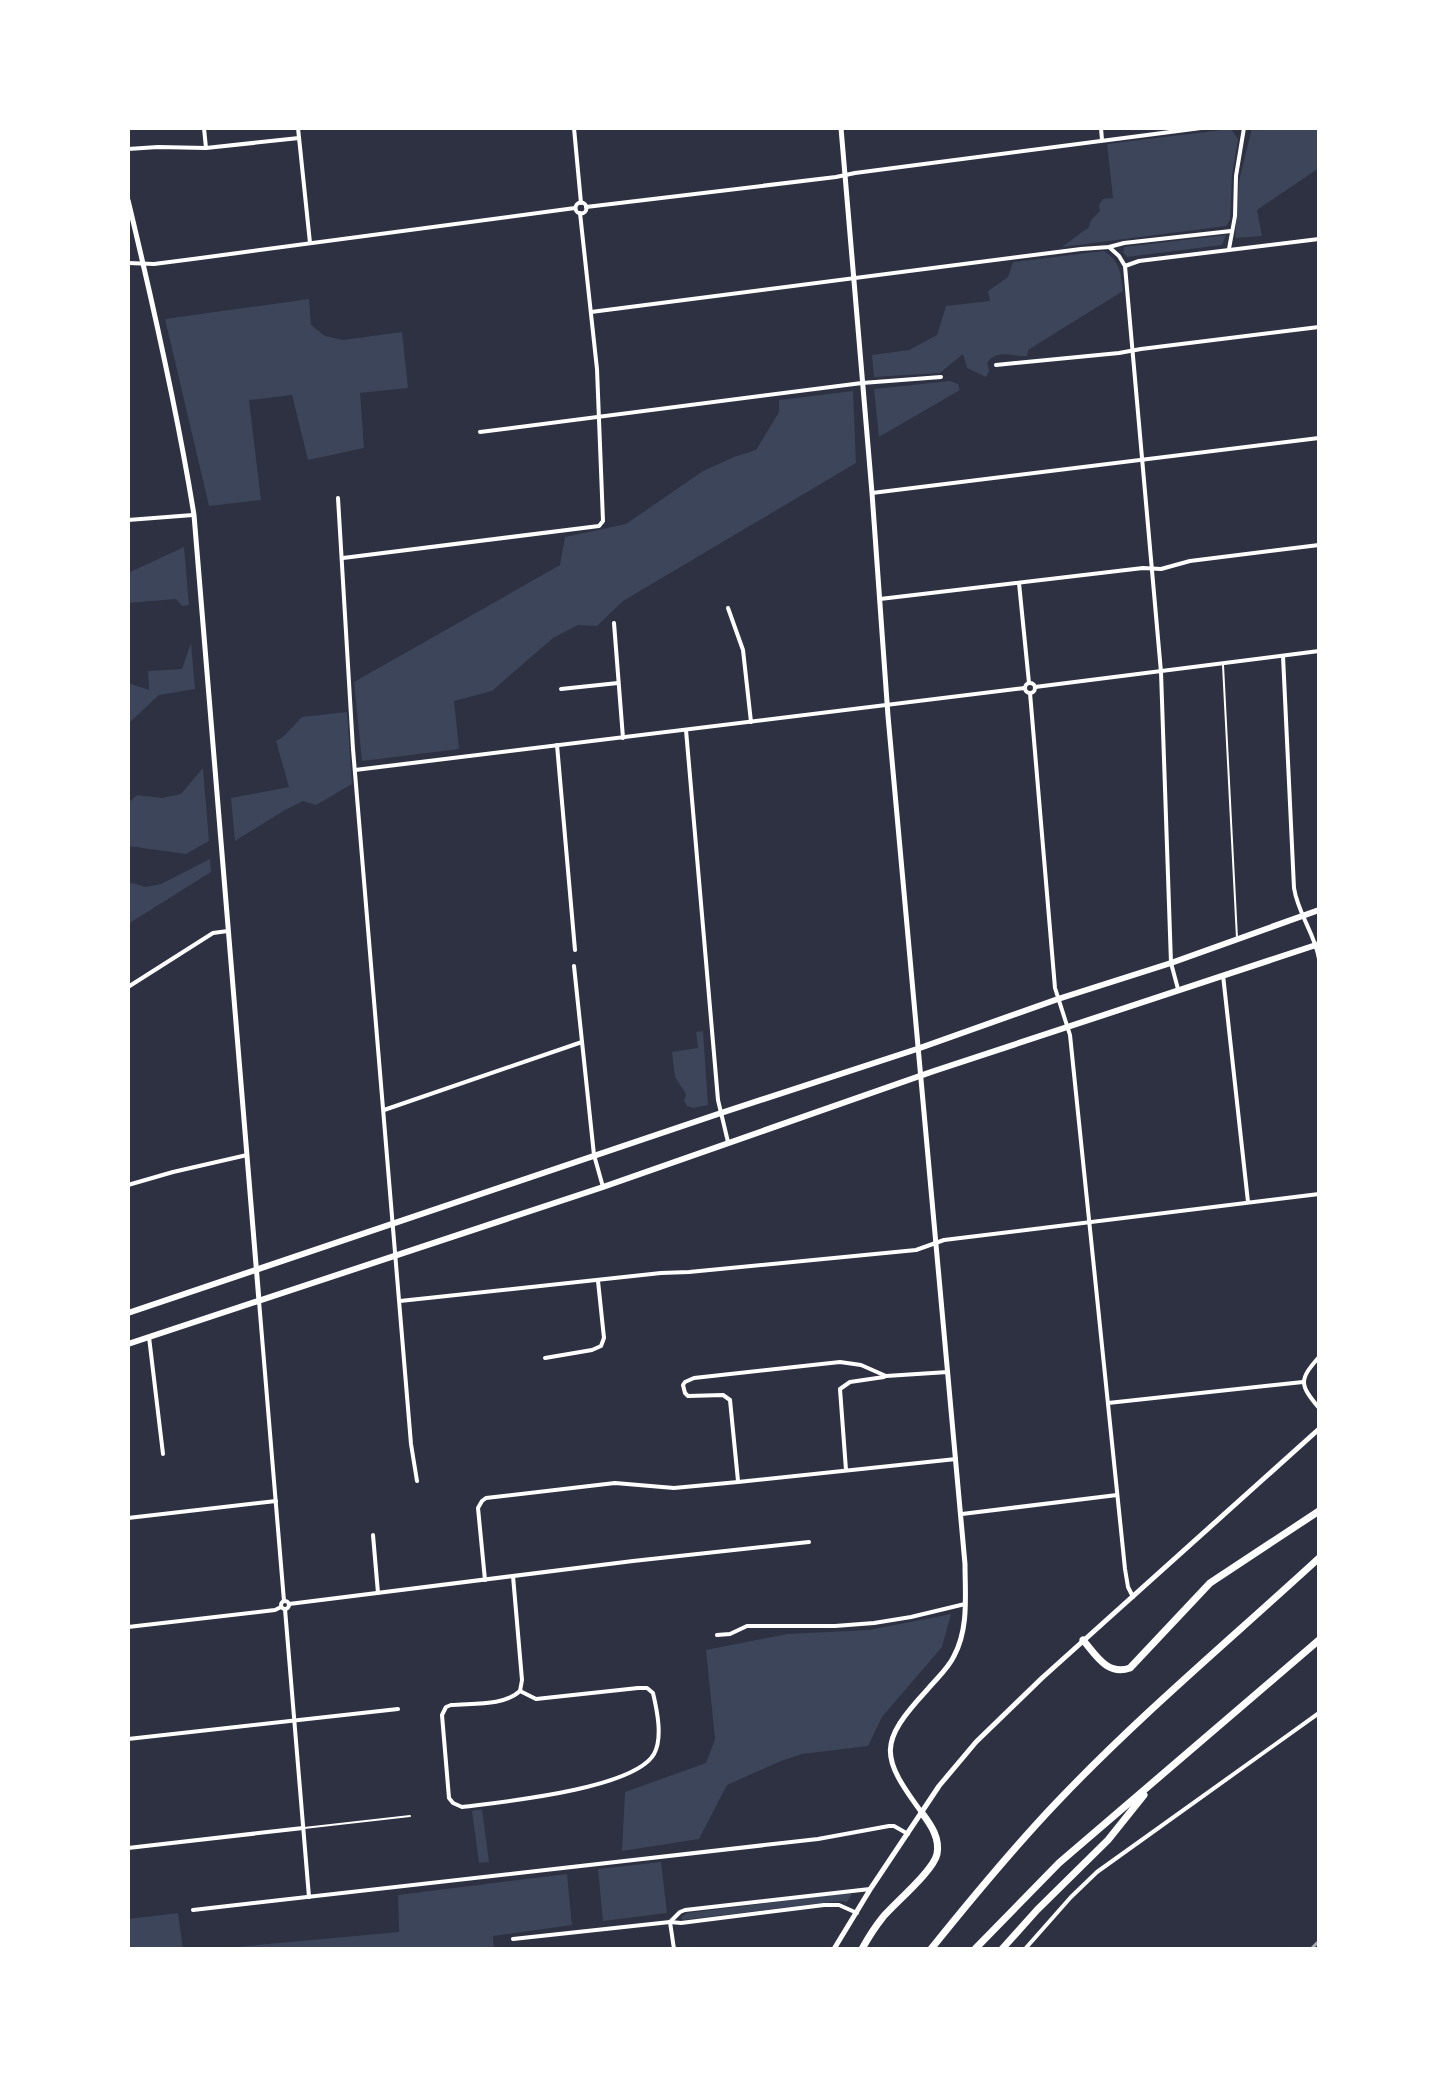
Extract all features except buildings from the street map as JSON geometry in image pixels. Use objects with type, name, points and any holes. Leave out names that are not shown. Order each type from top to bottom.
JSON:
[{"type":"highway","points":[[1083,1640],[1108,1668],[1119,1671],[1130,1668],[1210,1583],[1319,1511]]},
{"type":"highway","points":[[931,1949],[1059,1800],[1319,1558]]},
{"type":"highway","points":[[975,1949],[1059,1863],[1319,1640]]},
{"type":"highway","points":[[1002,1949],[1108,1840],[1155,1782]]},
{"type":"highway","points":[[862,1949],[884,1916],[935,1860],[936,1838],[922,1813]]},
{"type":"main road","points":[[128,1313],[917,1049],[1319,910]]},
{"type":"main road","points":[[128,1344],[603,1187],[920,1076],[1317,944]]},
{"type":"street","points":[[204,128],[206,148]]},
{"type":"street","points":[[298,128],[310,243]]},
{"type":"street","points":[[574,128],[581,203],[586,207],[1201,128]]},
{"type":"street","points":[[841,128],[917,1049],[962,1514],[964,1628],[953,1659],[905,1714],[892,1738],[893,1769],[922,1813]]},
{"type":"street","points":[[1101,128],[1102,140]]},
{"type":"street","points":[[1229,249],[1244,128]]},
{"type":"street","points":[[128,149],[206,148],[299,138]]},
{"type":"street","points":[[128,200],[156,316],[194,515],[255,1270],[288,1608],[128,1627]]},
{"type":"street","points":[[128,263],[154,264],[193,259],[575,208],[581,203]]},
{"type":"street","points":[[580,213],[586,207]]},
{"type":"street","points":[[342,558],[599,526],[603,521],[600,416],[591,312],[580,213],[575,208]]},
{"type":"street","points":[[591,312],[1231,231]]},
{"type":"street","points":[[1125,266],[1139,261],[1319,239]]},
{"type":"street","points":[[1109,247],[1125,266],[1161,672],[1171,963],[1178,989]]},
{"type":"street","points":[[996,365],[1119,353],[1319,327]]},
{"type":"street","points":[[480,432],[862,383],[941,377]]},
{"type":"street","points":[[872,493],[1319,438]]},
{"type":"street","points":[[338,498],[355,770],[411,1444],[417,1481]]},
{"type":"street","points":[[128,520],[194,515]]},
{"type":"street","points":[[880,599],[1161,569],[1190,561],[1319,545]]},
{"type":"street","points":[[355,770],[1025,688],[1029,683],[1019,583]]},
{"type":"street","points":[[728,608],[743,650],[751,722]]},
{"type":"street","points":[[614,623],[623,738]]},
{"type":"street","points":[[1029,683],[1035,687],[1319,651]]},
{"type":"street","points":[[1283,656],[1294,888],[1302,915],[1317,944],[1319,959]]},
{"type":"street","points":[[561,689],[619,683]]},
{"type":"street","points":[[1030,693],[1035,687]]},
{"type":"street","points":[[1025,688],[1030,693],[1054,972],[1058,999],[1068,1026],[1126,1579],[1133,1597]]},
{"type":"street","points":[[686,730],[721,1113],[729,1144]]},
{"type":"street","points":[[557,745],[575,950]]},
{"type":"street","points":[[128,987],[213,933],[228,931]]},
{"type":"street","points":[[574,966],[594,1155],[603,1187]]},
{"type":"street","points":[[1223,975],[1248,1202]]},
{"type":"street","points":[[384,1110],[582,1042]]},
{"type":"street","points":[[128,1185],[247,1155]]},
{"type":"street","points":[[400,1301],[916,1250],[944,1240],[1319,1194]]},
{"type":"street","points":[[545,1358],[601,1346],[604,1338],[598,1281]]},
{"type":"street","points":[[149,1337],[163,1454]]},
{"type":"street","points":[[1319,1357],[1305,1374],[1303,1382],[1306,1393],[1319,1408]]},
{"type":"street","points":[[738,1482],[731,1403],[723,1395],[688,1396],[683,1385],[685,1382],[694,1378],[840,1362],[861,1365],[886,1376]]},
{"type":"street","points":[[846,1470],[840,1389],[850,1382],[886,1376],[948,1372]]},
{"type":"street","points":[[1108,1403],[1303,1382]]},
{"type":"street","points":[[834,1949],[947,1776],[976,1742],[1083,1640],[1319,1429]]},
{"type":"street","points":[[485,1580],[478,1508],[482,1501],[490,1497],[615,1483],[674,1488],[956,1459]]},
{"type":"street","points":[[962,1514],[1117,1495]]},
{"type":"street","points":[[128,1518],[276,1501]]},
{"type":"street","points":[[373,1535],[378,1593]]},
{"type":"street","points":[[286,1603],[809,1542]]},
{"type":"street","points":[[513,1576],[522,1680],[520,1691],[510,1699],[451,1705],[443,1711],[448,1794],[453,1803],[462,1807],[555,1793],[625,1774],[646,1763],[656,1750],[658,1735],[651,1690],[638,1688],[536,1699],[520,1691]]},
{"type":"street","points":[[717,1635],[730,1634],[747,1626],[874,1623],[965,1604]]},
{"type":"street","points":[[283,1608],[309,1897]]},
{"type":"street","points":[[128,1739],[398,1709]]},
{"type":"street","points":[[1025,1949],[1097,1872],[1319,1713]]},
{"type":"street","points":[[193,1910],[804,1840],[889,1826],[908,1834]]},
{"type":"street","points":[[128,1848],[303,1828]]},
{"type":"street","points":[[670,1922],[685,1910],[871,1888]]},
{"type":"street","points":[[513,1939],[833,1905],[845,1906],[857,1913]]},
{"type":"street","points":[[670,1922],[674,1949]]},
{"type":"lane","points":[[1223,664],[1237,939]]},
{"type":"lane","points":[[303,1828],[410,1816]]},
{"type":"shaded area","points":[[1252,128],[1319,128],[1319,168],[1257,210],[1262,236],[1235,238],[1239,181]]},
{"type":"shaded area","points":[[1231,129],[1238,139],[1232,175],[1230,220],[1226,226],[1062,247],[1089,227],[1100,211],[1099,205],[1103,199],[1113,198],[1107,144]]},
{"type":"shaded area","points":[[1226,235],[1222,245],[1127,257],[1123,252],[1124,247]]},
{"type":"shaded area","points":[[1104,251],[1117,264],[1123,291],[1028,350],[1027,356],[1005,354],[991,358],[987,363],[989,371],[986,377],[967,368],[963,354],[940,373],[874,377],[872,355],[909,350],[937,335],[946,306],[990,301],[988,291],[1008,277],[1013,262]]},
{"type":"shaded area","points":[[309,299],[311,325],[325,336],[343,340],[402,332],[408,388],[360,393],[364,448],[308,460],[292,395],[249,400],[261,500],[209,506],[165,319]]},
{"type":"shaded area","points":[[950,381],[958,384],[960,390],[879,437],[874,389]]},
{"type":"shaded area","points":[[853,391],[856,463],[623,601],[597,626],[578,625],[553,638],[492,691],[454,701],[459,749],[362,761],[354,682],[560,565],[565,537],[626,524],[703,471],[756,450],[779,412],[779,400]]},
{"type":"shaded area","points":[[184,547],[189,605],[182,606],[176,599],[128,603],[128,573]]},
{"type":"shaded area","points":[[191,643],[195,689],[159,695],[128,724],[128,683],[149,690],[148,671],[182,669]]},
{"type":"shaded area","points":[[347,712],[352,784],[316,805],[303,801],[235,841],[231,798],[289,787],[276,741],[302,717]]},
{"type":"shaded area","points":[[203,768],[209,841],[186,854],[128,846],[128,803],[137,795],[162,798],[181,794]]},
{"type":"shaded area","points":[[210,859],[211,872],[128,924],[128,882],[146,887],[161,884]]},
{"type":"shaded area","points":[[703,1031],[708,1105],[693,1108],[684,1101],[686,1094],[675,1077],[672,1052],[698,1048],[696,1032]]},
{"type":"shaded area","points":[[951,1614],[942,1647],[882,1717],[868,1746],[802,1754],[781,1761],[727,1785],[699,1839],[622,1851],[625,1792],[706,1763],[715,1739],[706,1650],[787,1634],[869,1630]]},
{"type":"shaded area","points":[[482,1809],[489,1862],[479,1863],[472,1811]]},
{"type":"shaded area","points":[[661,1862],[667,1913],[603,1921],[598,1869]]},
{"type":"shaded area","points":[[567,1874],[572,1925],[493,1936],[494,1949],[214,1949],[399,1932],[398,1895]]},
{"type":"shaded area","points":[[852,1894],[847,1902],[683,1920],[681,1917],[687,1913]]},
{"type":"shaded area","points":[[178,1913],[183,1949],[128,1949],[128,1919]]},
{"type":"railway","points":[[1311,1949],[1319,1941]]}]
